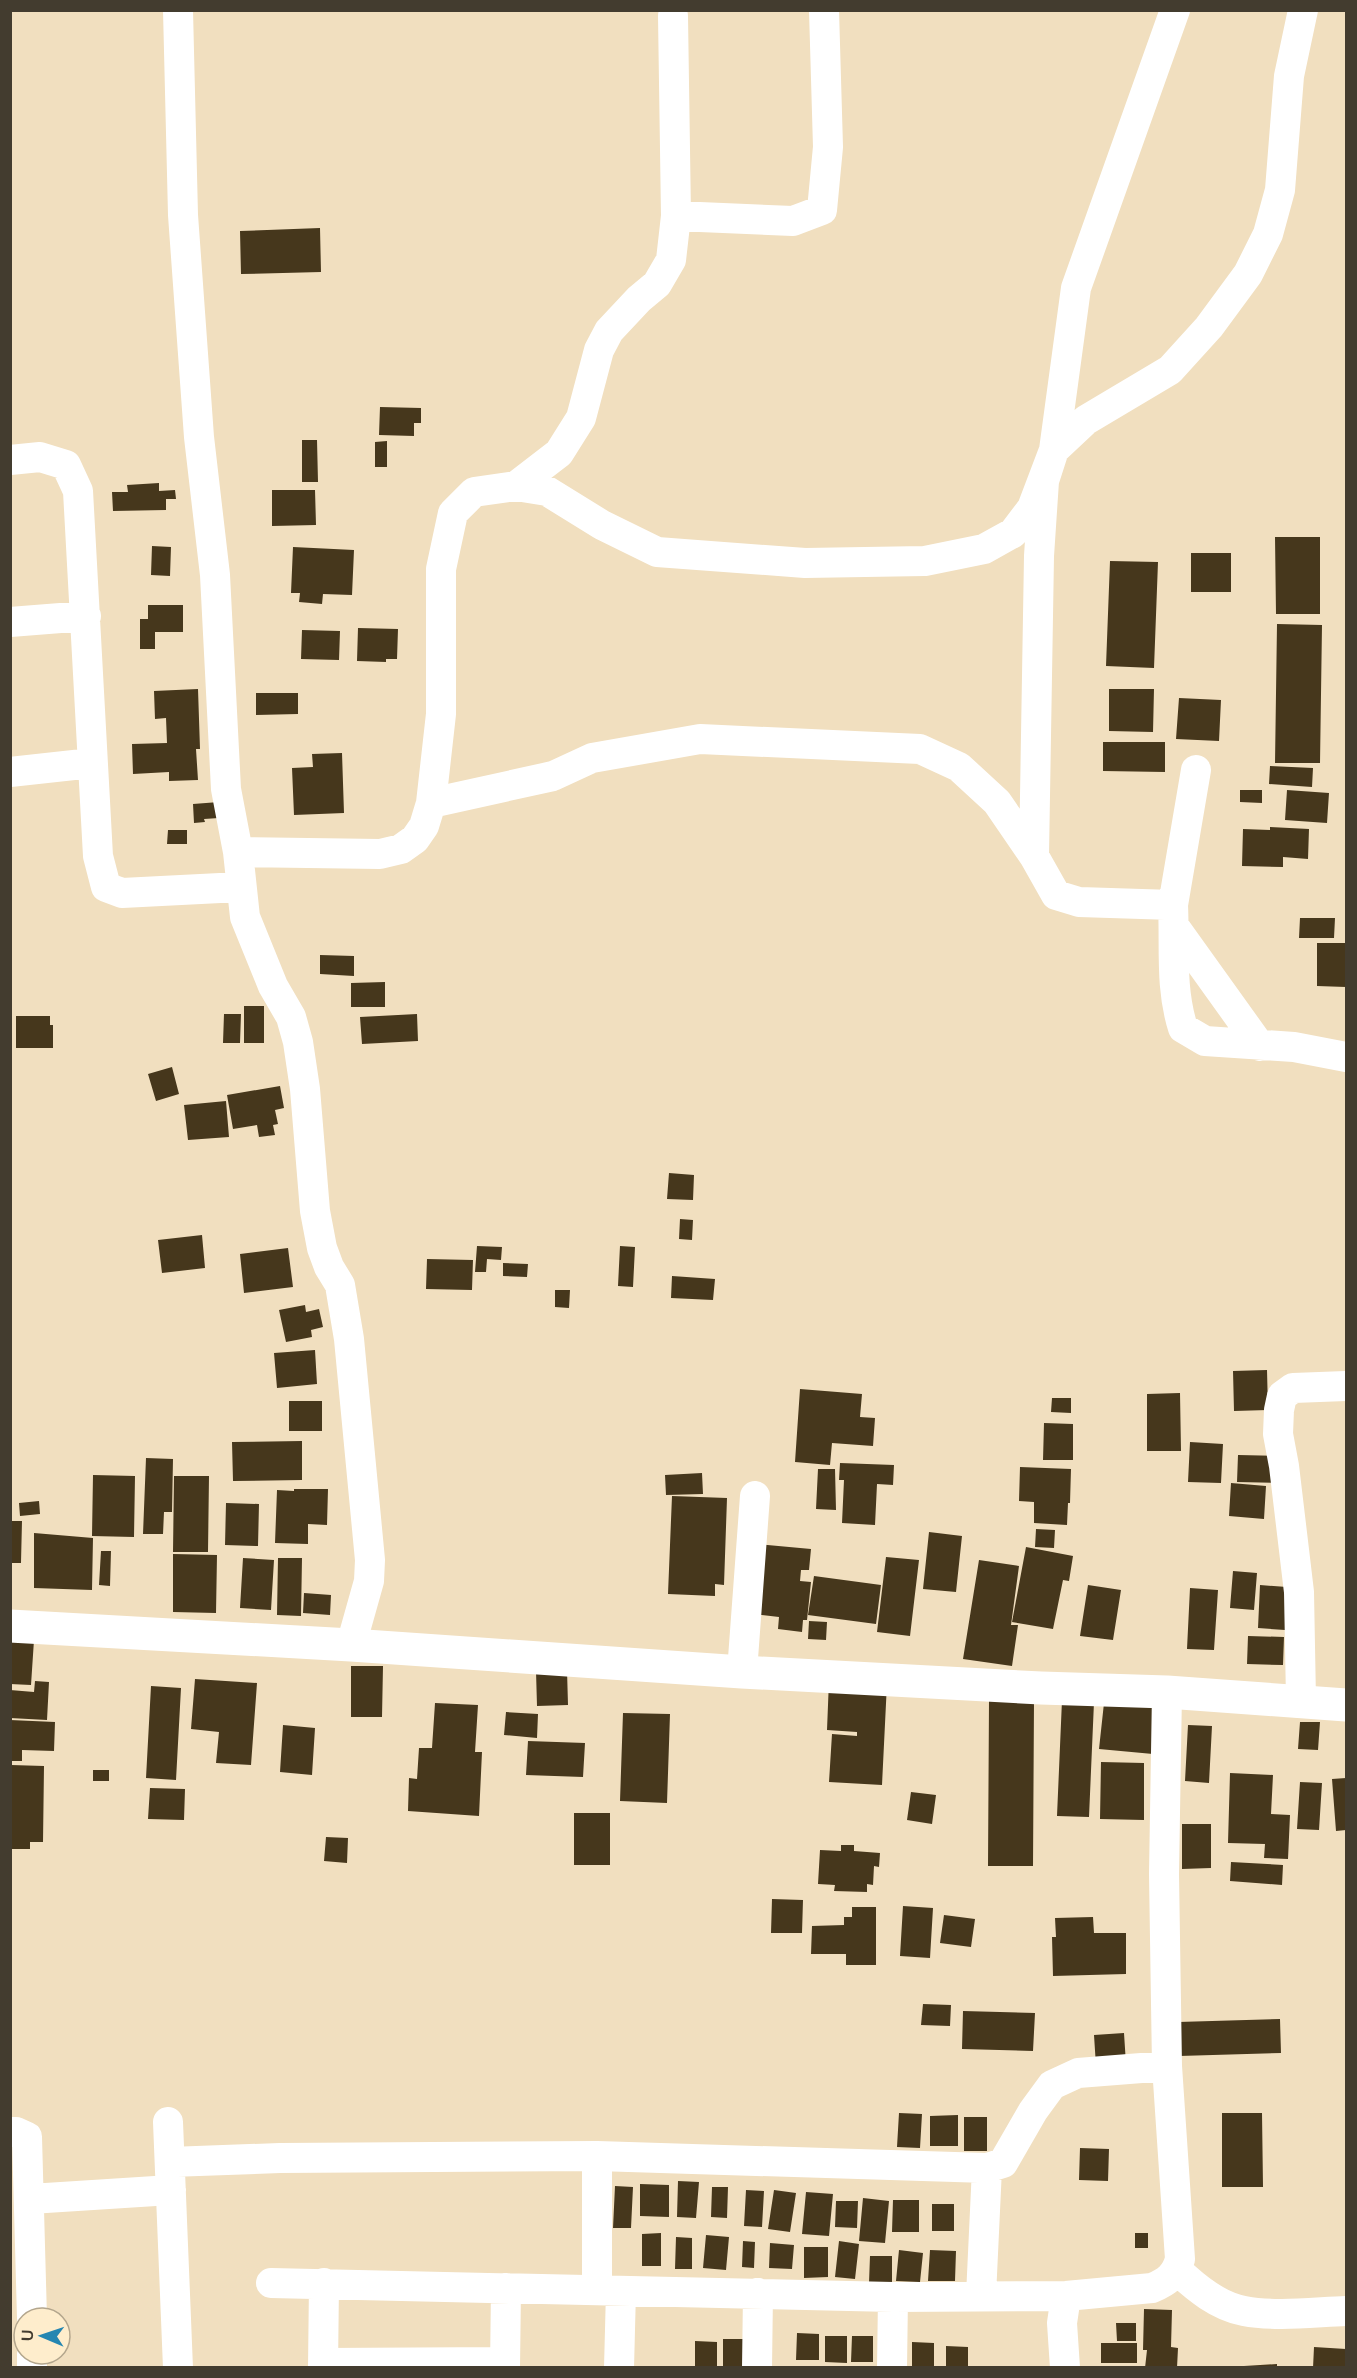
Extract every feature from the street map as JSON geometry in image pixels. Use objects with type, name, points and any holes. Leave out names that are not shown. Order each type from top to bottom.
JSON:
[{"type":"main road","points":[[10,1626],[351,1645],[742,1672],[1041,1688],[1167,1692],[1347,1705]]},
{"type":"street","points":[[178,10],[184,227],[199,437],[214,575],[226,789],[238,852],[240,887],[248,926],[273,986],[291,1017],[298,1042],[305,1089],[315,1211],[322,1248],[340,1285],[349,1339],[370,1560],[366,1597],[351,1645]]},
{"type":"street","points":[[676,216],[793,221],[822,210],[828,147],[824,10]]},
{"type":"street","points":[[1034,856],[1039,556],[1044,481],[1054,450],[1076,288],[1175,10]]},
{"type":"street","points":[[238,852],[380,854],[401,849],[415,840],[424,826],[431,803],[441,714],[441,569],[453,513],[474,492],[516,486],[547,491],[602,525],[657,552],[805,563],[925,561],[984,549],[1012,533],[1032,508],[1054,450],[1086,420],[1170,370],[1209,327],[1248,274],[1268,234],[1280,190],[1289,76],[1303,10]]},
{"type":"street","points":[[516,486],[559,453],[581,418],[599,350],[609,332],[639,299],[657,284],[671,260],[676,216],[673,16]]},
{"type":"street","points":[[10,460],[40,457],[66,465],[78,491],[98,856],[106,887],[122,893],[240,887]]},
{"type":"street","points":[[10,622],[86,616]]},
{"type":"street","points":[[431,803],[553,776],[592,758],[700,739],[920,749],[959,767],[997,802],[1034,856],[1056,895],[1079,902],[1174,915],[1260,1046]]},
{"type":"street","points":[[10,772],[92,763]]},
{"type":"street","points":[[1196,771],[1174,915],[1174,984],[1183,1028],[1205,1041],[1294,1047],[1347,1057]]},
{"type":"street","points":[[1301,1700],[1299,1592],[1278,1434],[1278,1410],[1282,1396],[1293,1389],[1347,1386]]},
{"type":"street","points":[[742,1672],[755,1496]]},
{"type":"street","points":[[271,2283],[893,2297],[1066,2296],[1152,2288],[1165,2283],[1177,2270],[1180,2252],[1167,2066],[1164,1874],[1167,1692]]},
{"type":"street","points":[[30,2199],[280,2158],[597,2156],[987,2168],[1002,2163],[1033,2111],[1052,2085],[1078,2073],[1167,2066]]},
{"type":"street","points":[[168,2122],[178,2367]]},
{"type":"street","points":[[10,2132],[27,2137],[32,2306]]},
{"type":"street","points":[[597,2156],[609,2290],[619,2367]]},
{"type":"street","points":[[981,2296],[987,2168]]},
{"type":"street","points":[[1177,2270],[1208,2296],[1224,2305],[1244,2311],[1347,2312]]},
{"type":"street","points":[[324,2283],[323,2365],[505,2365],[506,2288]]},
{"type":"street","points":[[757,2367],[758,2293]]},
{"type":"street","points":[[1065,2367],[1062,2323],[1066,2296]]},
{"type":"street","points":[[892,2367],[893,2297]]},
{"type":"building","points":[[320,228],[321,272],[241,274],[240,231]]},
{"type":"building","points":[[380,407],[421,408],[421,423],[414,423],[414,436],[379,435]]},
{"type":"building","points":[[302,440],[317,440],[318,482],[302,482]]},
{"type":"building","points":[[387,441],[387,467],[375,467],[375,442]]},
{"type":"building","points":[[159,483],[159,491],[175,490],[176,499],[166,499],[166,510],[113,511],[112,492],[128,492],[127,485]]},
{"type":"building","points":[[272,490],[315,490],[316,525],[272,526]]},
{"type":"building","points":[[1275,537],[1320,537],[1320,614],[1276,614]]},
{"type":"building","points":[[152,546],[171,547],[170,576],[151,575]]},
{"type":"building","points":[[293,547],[354,550],[352,595],[323,594],[322,604],[299,602],[300,593],[291,593]]},
{"type":"building","points":[[1191,553],[1231,553],[1231,592],[1191,592]]},
{"type":"building","points":[[1110,561],[1158,562],[1154,668],[1106,666]]},
{"type":"building","points":[[148,605],[183,605],[183,632],[155,632],[155,649],[140,649],[140,619],[148,619]]},
{"type":"building","points":[[1277,624],[1322,625],[1320,763],[1275,763]]},
{"type":"building","points":[[358,628],[398,629],[397,659],[386,659],[386,662],[357,661]]},
{"type":"building","points":[[302,630],[340,631],[339,660],[301,659]]},
{"type":"building","points":[[198,689],[200,749],[196,749],[198,780],[169,781],[169,772],[133,774],[132,744],[167,743],[166,718],[155,719],[154,691]]},
{"type":"building","points":[[1109,689],[1154,689],[1153,732],[1109,731]]},
{"type":"building","points":[[256,693],[298,693],[298,714],[256,715]]},
{"type":"building","points":[[1179,698],[1221,700],[1219,741],[1176,739]]},
{"type":"building","points":[[1103,742],[1165,742],[1165,772],[1103,771]]},
{"type":"building","points":[[342,753],[344,813],[294,815],[292,768],[313,767],[312,754]]},
{"type":"building","points":[[1270,766],[1313,768],[1312,787],[1269,784]]},
{"type":"building","points":[[1240,790],[1262,790],[1262,803],[1240,802]]},
{"type":"building","points":[[1287,790],[1329,793],[1327,823],[1285,820]]},
{"type":"building","points":[[219,802],[219,818],[204,819],[205,822],[194,823],[193,804]]},
{"type":"building","points":[[1270,827],[1309,829],[1308,859],[1283,857],[1283,867],[1242,866],[1243,829],[1270,830]]},
{"type":"building","points":[[168,830],[187,830],[187,844],[167,844]]},
{"type":"building","points":[[1300,918],[1335,918],[1334,938],[1299,938]]},
{"type":"building","points":[[1317,943],[1346,943],[1346,987],[1317,986]]},
{"type":"building","points":[[320,955],[354,956],[354,976],[320,974]]},
{"type":"building","points":[[385,982],[385,1007],[351,1007],[351,983]]},
{"type":"building","points":[[244,1006],[264,1006],[264,1043],[244,1043]]},
{"type":"building","points":[[224,1014],[241,1014],[240,1043],[223,1043]]},
{"type":"building","points":[[417,1014],[418,1041],[362,1044],[360,1017]]},
{"type":"building","points":[[16,1016],[50,1016],[50,1025],[53,1025],[53,1048],[16,1048]]},
{"type":"building","points":[[172,1067],[179,1094],[156,1101],[148,1074]]},
{"type":"building","points":[[280,1086],[284,1108],[275,1110],[278,1124],[273,1125],[275,1135],[259,1137],[257,1125],[233,1129],[227,1095]]},
{"type":"building","points":[[226,1101],[229,1137],[188,1140],[184,1105]]},
{"type":"building","points":[[669,1173],[694,1175],[693,1200],[667,1199]]},
{"type":"building","points":[[680,1219],[693,1220],[692,1240],[679,1239]]},
{"type":"building","points":[[202,1235],[205,1268],[162,1273],[158,1240]]},
{"type":"building","points":[[477,1246],[502,1247],[501,1260],[487,1259],[486,1272],[475,1272]]},
{"type":"building","points":[[620,1246],[635,1247],[633,1287],[618,1286]]},
{"type":"building","points":[[288,1248],[293,1287],[244,1293],[240,1254]]},
{"type":"building","points":[[427,1259],[473,1260],[472,1290],[426,1289]]},
{"type":"building","points":[[503,1263],[528,1264],[527,1277],[503,1276]]},
{"type":"building","points":[[672,1276],[715,1279],[713,1300],[671,1298]]},
{"type":"building","points":[[555,1290],[570,1290],[569,1308],[555,1307]]},
{"type":"building","points":[[305,1305],[306,1312],[319,1309],[323,1327],[311,1330],[312,1337],[286,1342],[279,1310]]},
{"type":"building","points":[[315,1350],[317,1384],[277,1388],[274,1353]]},
{"type":"building","points":[[1267,1370],[1268,1410],[1234,1411],[1233,1371]]},
{"type":"building","points":[[800,1389],[862,1394],[860,1417],[875,1418],[873,1446],[832,1443],[830,1465],[795,1462]]},
{"type":"building","points":[[1180,1393],[1181,1451],[1147,1451],[1147,1394]]},
{"type":"building","points":[[1052,1398],[1071,1398],[1071,1413],[1051,1412]]},
{"type":"building","points":[[289,1401],[322,1401],[322,1431],[289,1431]]},
{"type":"building","points":[[1044,1423],[1073,1424],[1073,1460],[1043,1460]]},
{"type":"building","points":[[302,1441],[302,1480],[233,1481],[232,1442]]},
{"type":"building","points":[[1190,1442],[1223,1444],[1221,1483],[1188,1482]]},
{"type":"building","points":[[1238,1455],[1282,1456],[1281,1483],[1237,1482]]},
{"type":"building","points":[[146,1458],[173,1459],[172,1512],[164,1512],[163,1534],[143,1534]]},
{"type":"building","points":[[840,1463],[894,1465],[893,1485],[877,1484],[875,1525],[842,1523],[844,1480],[839,1480]]},
{"type":"building","points":[[1020,1467],[1071,1469],[1067,1525],[1034,1523],[1034,1502],[1019,1501]]},
{"type":"building","points":[[818,1469],[835,1469],[836,1510],[816,1509]]},
{"type":"building","points":[[702,1473],[703,1494],[666,1495],[665,1475]]},
{"type":"building","points":[[93,1475],[135,1476],[134,1537],[92,1536]]},
{"type":"building","points":[[174,1476],[209,1476],[208,1552],[173,1552]]},
{"type":"building","points":[[1231,1483],[1266,1486],[1264,1519],[1229,1516]]},
{"type":"building","points":[[294,1489],[328,1489],[327,1525],[308,1524],[308,1544],[275,1543],[277,1490],[294,1491]]},
{"type":"building","points":[[672,1496],[727,1498],[724,1585],[715,1584],[715,1596],[668,1594]]},
{"type":"building","points":[[39,1501],[40,1514],[20,1516],[19,1503]]},
{"type":"building","points":[[226,1503],[259,1504],[258,1546],[225,1545]]},
{"type":"building","points":[[10,1521],[22,1521],[21,1563],[10,1563]]},
{"type":"building","points":[[1036,1529],[1055,1530],[1054,1548],[1035,1547]]},
{"type":"building","points":[[929,1532],[962,1536],[956,1592],[923,1589]]},
{"type":"building","points":[[34,1533],[93,1538],[92,1590],[34,1588]]},
{"type":"building","points":[[758,1544],[811,1549],[809,1570],[801,1570],[800,1581],[811,1582],[807,1620],[803,1620],[802,1632],[778,1629],[779,1617],[752,1614]]},
{"type":"building","points":[[1026,1547],[1073,1556],[1069,1581],[1063,1580],[1053,1629],[1012,1622]]},
{"type":"building","points":[[101,1551],[111,1551],[110,1586],[99,1585]]},
{"type":"building","points":[[173,1554],[217,1555],[216,1613],[173,1612]]},
{"type":"building","points":[[886,1557],[919,1560],[910,1636],[877,1632]]},
{"type":"building","points":[[243,1558],[274,1560],[271,1610],[240,1608]]},
{"type":"building","points":[[278,1558],[302,1558],[301,1616],[277,1615]]},
{"type":"building","points":[[979,1560],[1019,1566],[1011,1625],[1018,1625],[1012,1666],[963,1659]]},
{"type":"building","points":[[1233,1571],[1257,1573],[1254,1610],[1230,1608]]},
{"type":"building","points":[[814,1576],[881,1585],[876,1624],[808,1615]]},
{"type":"building","points":[[1088,1585],[1121,1590],[1113,1640],[1080,1636]]},
{"type":"building","points":[[1260,1585],[1287,1587],[1285,1630],[1258,1628]]},
{"type":"building","points":[[1190,1588],[1218,1590],[1214,1650],[1187,1649]]},
{"type":"building","points":[[304,1593],[331,1595],[330,1615],[303,1613]]},
{"type":"building","points":[[809,1621],[827,1622],[826,1640],[808,1639]]},
{"type":"building","points":[[1248,1636],[1284,1637],[1283,1665],[1247,1664]]},
{"type":"building","points":[[10,1639],[34,1640],[31,1685],[10,1684]]},
{"type":"building","points":[[351,1666],[383,1666],[382,1717],[351,1717]]},
{"type":"building","points":[[567,1670],[568,1705],[537,1706],[536,1671]]},
{"type":"building","points":[[195,1679],[257,1683],[251,1765],[216,1763],[219,1732],[191,1729]]},
{"type":"building","points":[[829,1680],[887,1683],[882,1785],[829,1782],[832,1734],[857,1736],[857,1732],[827,1730]]},
{"type":"building","points":[[35,1681],[49,1682],[47,1720],[10,1718],[10,1690],[34,1692]]},
{"type":"building","points":[[151,1686],[181,1688],[176,1780],[146,1778]]},
{"type":"building","points":[[1062,1700],[1094,1702],[1089,1817],[1057,1816]]},
{"type":"building","points":[[989,1701],[1034,1701],[1033,1866],[988,1866]]},
{"type":"building","points":[[435,1703],[478,1705],[475,1752],[482,1752],[479,1816],[408,1811],[409,1778],[417,1779],[419,1748],[432,1748]]},
{"type":"building","points":[[1104,1703],[1157,1708],[1153,1754],[1099,1749]]},
{"type":"building","points":[[506,1712],[538,1714],[537,1738],[504,1735]]},
{"type":"building","points":[[623,1713],[670,1714],[667,1803],[620,1801]]},
{"type":"building","points":[[10,1720],[55,1722],[54,1751],[22,1750],[22,1761],[10,1761]]},
{"type":"building","points":[[1300,1722],[1320,1722],[1318,1750],[1298,1749]]},
{"type":"building","points":[[283,1725],[315,1728],[312,1775],[280,1772]]},
{"type":"building","points":[[1188,1725],[1212,1726],[1209,1783],[1185,1781]]},
{"type":"building","points":[[528,1741],[585,1743],[583,1777],[526,1775]]},
{"type":"building","points":[[1101,1762],[1144,1763],[1144,1820],[1100,1819]]},
{"type":"building","points":[[11,1765],[44,1766],[43,1842],[30,1842],[30,1849],[10,1849]]},
{"type":"building","points":[[93,1770],[109,1770],[109,1781],[93,1781]]},
{"type":"building","points":[[1230,1773],[1273,1775],[1271,1814],[1290,1815],[1288,1859],[1264,1858],[1265,1844],[1228,1843]]},
{"type":"building","points":[[1346,1778],[1346,1830],[1336,1831],[1332,1779]]},
{"type":"building","points":[[1300,1782],[1322,1783],[1319,1830],[1297,1829]]},
{"type":"building","points":[[150,1788],[185,1789],[184,1820],[148,1819]]},
{"type":"building","points":[[911,1792],[936,1795],[932,1824],[907,1820]]},
{"type":"building","points":[[574,1813],[610,1813],[610,1865],[574,1865]]},
{"type":"building","points":[[1182,1824],[1211,1824],[1211,1868],[1182,1869]]},
{"type":"building","points":[[326,1837],[348,1838],[347,1863],[324,1861]]},
{"type":"building","points":[[841,1845],[854,1845],[854,1851],[880,1853],[879,1867],[874,1866],[873,1885],[867,1884],[867,1892],[834,1891],[835,1885],[818,1884],[820,1850],[841,1851]]},
{"type":"building","points":[[1231,1862],[1283,1865],[1282,1885],[1230,1881]]},
{"type":"building","points":[[772,1899],[803,1900],[802,1933],[771,1933]]},
{"type":"building","points":[[903,1906],[933,1908],[930,1958],[900,1956]]},
{"type":"building","points":[[852,1907],[876,1907],[876,1965],[846,1965],[846,1954],[811,1954],[812,1926],[844,1925],[844,1917],[852,1917]]},
{"type":"building","points":[[944,1915],[975,1919],[971,1947],[940,1943]]},
{"type":"building","points":[[1093,1917],[1094,1933],[1126,1933],[1126,1974],[1053,1976],[1052,1937],[1056,1937],[1055,1918]]},
{"type":"building","points":[[923,2004],[951,2005],[950,2026],[921,2025]]},
{"type":"building","points":[[963,2011],[1035,2013],[1033,2051],[962,2049]]},
{"type":"building","points":[[1280,2019],[1281,2053],[1179,2056],[1178,2022]]},
{"type":"building","points":[[1124,2033],[1126,2064],[1096,2066],[1094,2035]]},
{"type":"building","points":[[899,2113],[922,2114],[920,2148],[897,2147]]},
{"type":"building","points":[[1222,2113],[1262,2113],[1263,2187],[1222,2187]]},
{"type":"building","points":[[958,2115],[958,2146],[930,2146],[930,2116]]},
{"type":"building","points":[[964,2117],[987,2117],[987,2151],[964,2151]]},
{"type":"building","points":[[1080,2148],[1109,2149],[1108,2181],[1079,2180]]},
{"type":"building","points":[[678,2181],[699,2182],[696,2218],[677,2217]]},
{"type":"building","points":[[640,2184],[669,2185],[669,2217],[640,2216]]},
{"type":"building","points":[[615,2186],[633,2187],[631,2228],[613,2228]]},
{"type":"building","points":[[712,2187],[728,2187],[727,2218],[711,2217]]},
{"type":"building","points":[[746,2190],[764,2191],[762,2227],[744,2226]]},
{"type":"building","points":[[774,2190],[796,2193],[790,2232],[768,2229]]},
{"type":"building","points":[[806,2192],[833,2194],[829,2236],[802,2234]]},
{"type":"building","points":[[863,2198],[889,2201],[885,2243],[859,2241]]},
{"type":"building","points":[[893,2200],[919,2200],[919,2232],[892,2232]]},
{"type":"building","points":[[836,2201],[858,2201],[857,2228],[835,2227]]},
{"type":"building","points":[[932,2204],[954,2204],[954,2231],[932,2231]]},
{"type":"building","points":[[661,2233],[661,2266],[642,2266],[642,2234]]},
{"type":"building","points":[[1135,2233],[1148,2233],[1148,2248],[1135,2248]]},
{"type":"building","points":[[706,2235],[729,2237],[726,2270],[703,2268]]},
{"type":"building","points":[[676,2237],[692,2238],[692,2269],[675,2269]]},
{"type":"building","points":[[743,2241],[755,2242],[754,2268],[742,2267]]},
{"type":"building","points":[[839,2241],[859,2244],[855,2279],[835,2277]]},
{"type":"building","points":[[770,2243],[794,2245],[792,2269],[769,2268]]},
{"type":"building","points":[[804,2247],[828,2247],[828,2277],[804,2278]]},
{"type":"building","points":[[899,2250],[923,2253],[920,2282],[896,2281]]},
{"type":"building","points":[[930,2250],[956,2251],[955,2281],[928,2281]]},
{"type":"building","points":[[870,2256],[892,2256],[892,2283],[869,2283]]},
{"type":"building","points":[[1144,2309],[1172,2310],[1171,2347],[1178,2348],[1177,2368],[1145,2368],[1147,2350],[1143,2350]]},
{"type":"building","points":[[1116,2323],[1136,2323],[1136,2341],[1117,2341]]},
{"type":"building","points":[[797,2333],[819,2334],[819,2360],[796,2360]]},
{"type":"building","points":[[825,2336],[847,2336],[847,2363],[825,2362]]},
{"type":"building","points":[[852,2336],[873,2336],[873,2362],[851,2362]]},
{"type":"building","points":[[723,2339],[745,2339],[745,2366],[723,2366]]},
{"type":"building","points":[[695,2341],[717,2342],[717,2368],[695,2368]]},
{"type":"building","points":[[912,2342],[934,2343],[934,2368],[912,2368]]},
{"type":"building","points":[[1101,2343],[1137,2343],[1137,2363],[1101,2363]]},
{"type":"building","points":[[946,2346],[968,2347],[968,2368],[946,2368]]},
{"type":"building","points":[[1314,2347],[1346,2349],[1346,2368],[1313,2368]]},
{"type":"building","points":[[1277,2364],[1277,2368],[1244,2368],[1244,2366]]}]
